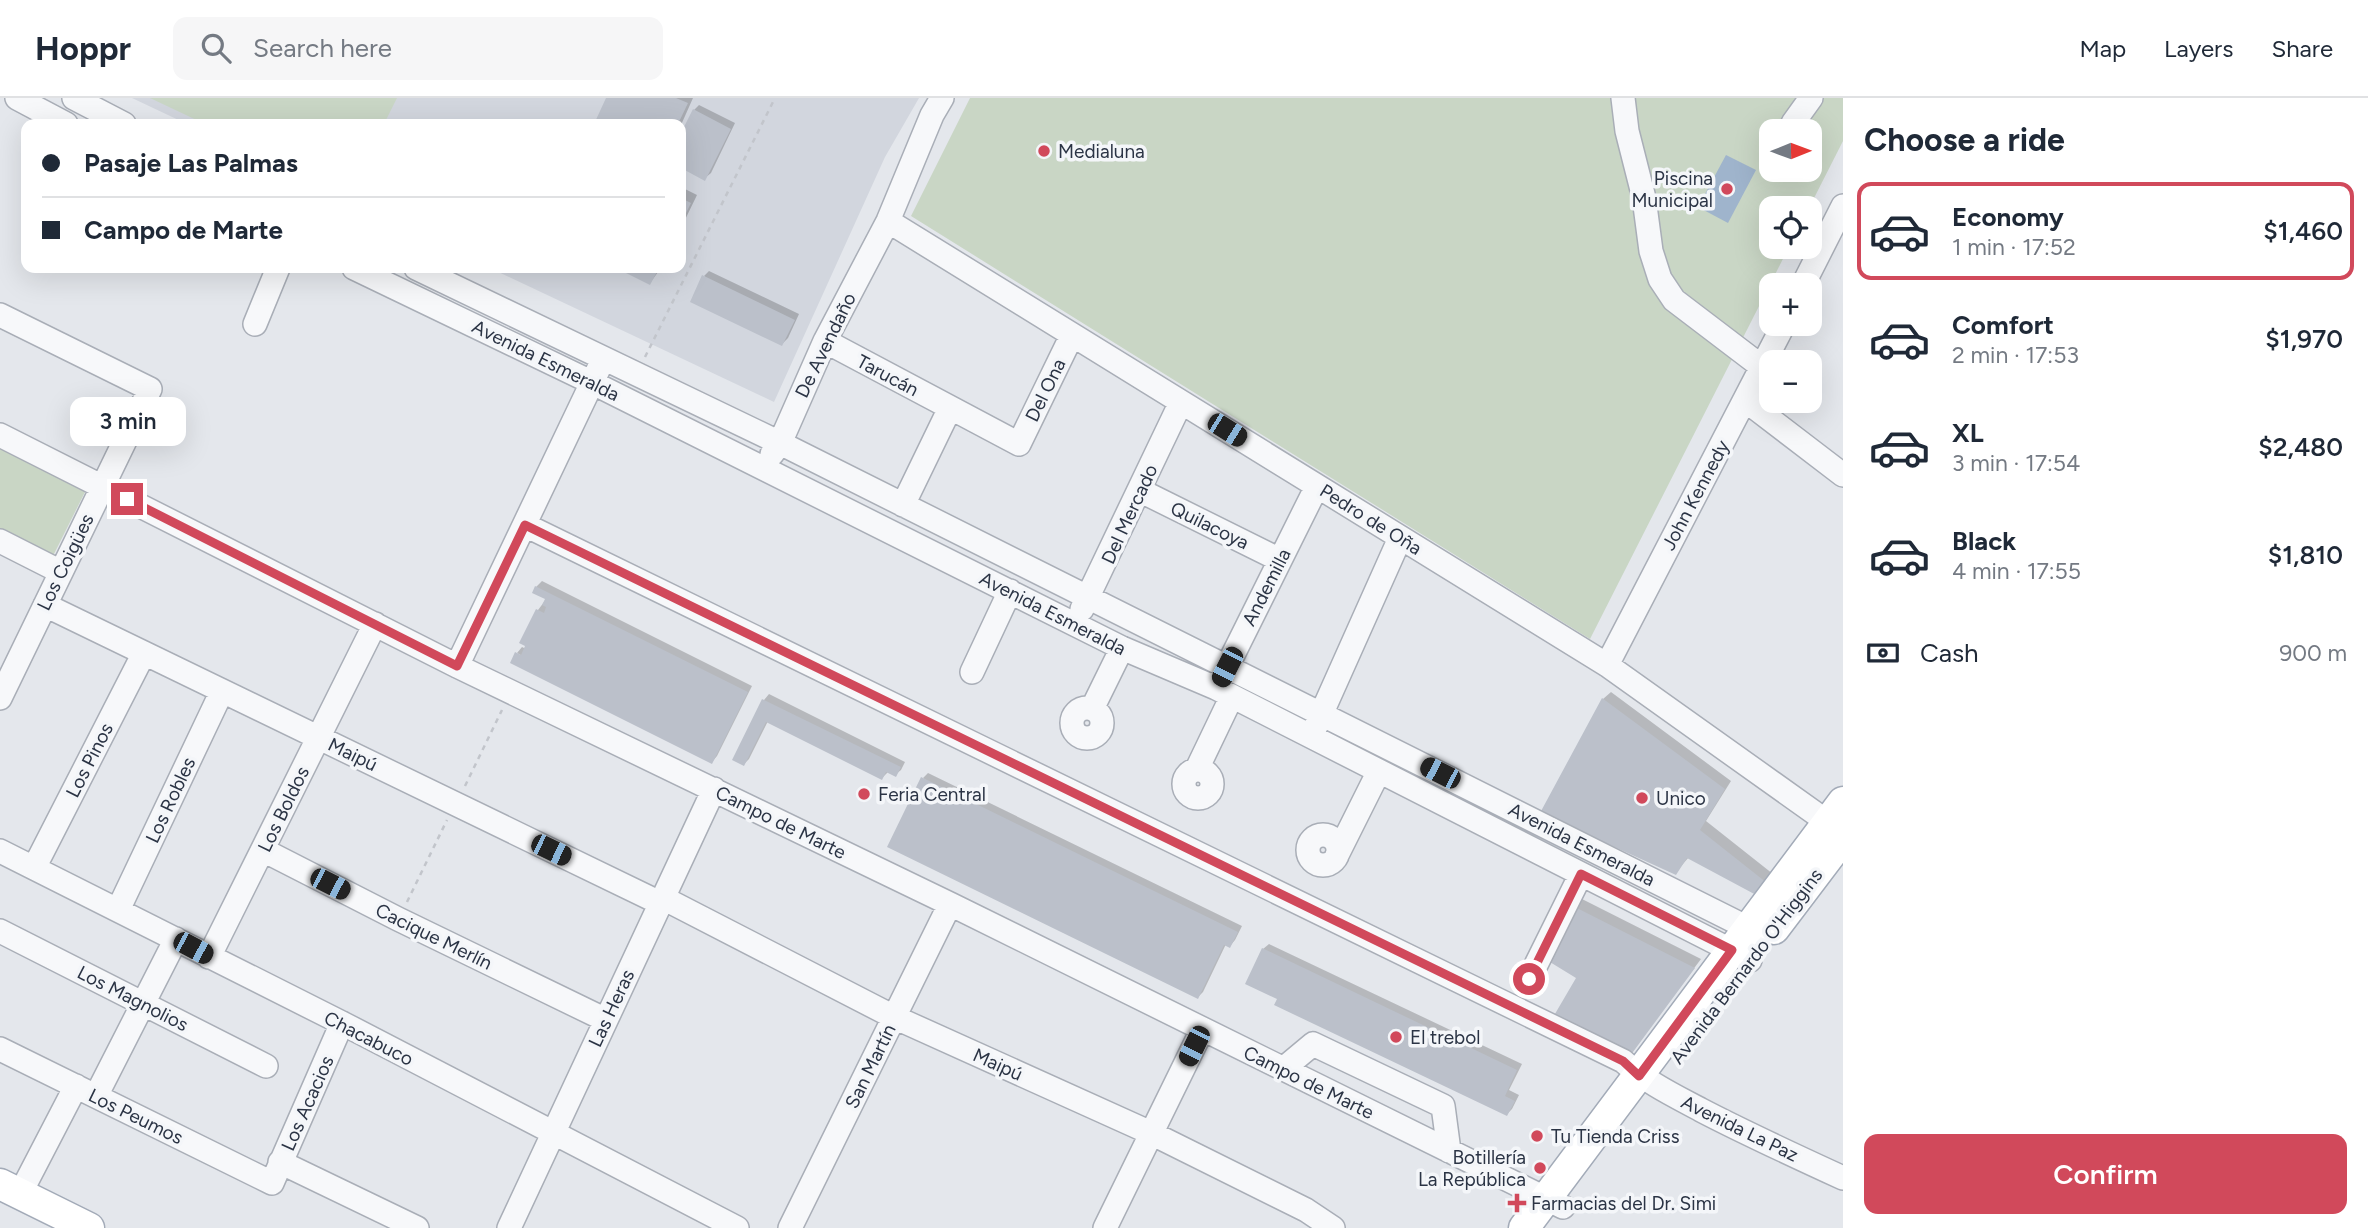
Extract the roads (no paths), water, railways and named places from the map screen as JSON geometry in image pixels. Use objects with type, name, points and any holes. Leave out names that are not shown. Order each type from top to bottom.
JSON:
[{"type":"main road","name":"Avenida Bernardo O'Higgins","points":[[1524,1228],[1552,1211],[1839,824]]},
{"type":"main road","points":[[10,1189],[89,1228]]},
{"type":"street","points":[[17,98],[57,119]]},
{"type":"street","points":[[74,98],[114,119]]},
{"type":"street","name":"De Avendaño","points":[[763,468],[780,443],[825,341],[888,221],[932,115],[942,98]]},
{"type":"street","points":[[1623,98],[1627,131],[1644,198],[1650,251],[1661,279],[1674,300],[1759,365]]},
{"type":"street","points":[[1796,119],[1811,98]]},
{"type":"street","points":[[1809,273],[1843,206]]},
{"type":"street","name":"Pedro de Oña","points":[[888,221],[1607,665],[1839,824]]},
{"type":"street","points":[[255,324],[276,273]]},
{"type":"street","name":"Avenida Esmeralda","points":[[365,273],[593,383],[1122,648],[1224,692],[1581,874],[1750,944]]},
{"type":"street","name":"Avenida Esmeralda","points":[[426,273],[780,443],[1321,714],[1750,944]]},
{"type":"street","name":"Los Coigües","points":[[0,315],[150,389],[0,698]]},
{"type":"street","name":"Del Ona","points":[[1018,444],[1072,335]]},
{"type":"street","name":"Tarucán","points":[[825,341],[1018,444]]},
{"type":"street","points":[[457,666],[603,359]]},
{"type":"street","name":"John Kennedy","points":[[1607,665],[1759,373]]},
{"type":"street","points":[[1745,400],[1843,475]]},
{"type":"street","name":"Del Mercado","points":[[1074,624],[1089,598],[1181,401]]},
{"type":"street","points":[[873,522],[895,501],[950,408]]},
{"type":"street","name":"Campo de Marte","points":[[0,435],[457,666],[950,904],[1450,1151],[1552,1211]]},
{"type":"street","name":"Andemilla","points":[[1197,769],[1224,692],[1227,667],[1317,486]]},
{"type":"street","name":"Quilacoya","points":[[1140,491],[1280,560]]},
{"type":"street","points":[[910,541],[924,516]]},
{"type":"street","name":"Avenida La Paz","points":[[525,525],[1623,1061],[1647,1081],[1743,1132],[1843,1178]]},
{"type":"street","points":[[1311,737],[1401,538]]},
{"type":"street","points":[[0,541],[61,572]]},
{"type":"street","points":[[972,672],[1010,591]]},
{"type":"street","name":"Maipú","points":[[45,605],[662,901],[894,1017],[1151,1133],[1306,1210],[1334,1228]]},
{"type":"street","name":"Los Boldos","points":[[209,957],[375,624]]},
{"type":"street","points":[[1092,709],[1122,648]]},
{"type":"street","name":"Los Pinos","points":[[34,868],[144,653]]},
{"type":"street","name":"Los Robles","points":[[118,910],[222,691]]},
{"type":"street","points":[[1337,855],[1379,771]]},
{"type":"street","name":"Las Heras","points":[[509,1228],[714,789]]},
{"type":"street","name":"Cacique Merlín","points":[[263,850],[606,1020]]},
{"type":"street","name":"Chacabuco","points":[[0,851],[342,1023],[737,1228]]},
{"type":"street","points":[[1529,979],[1581,874]]},
{"type":"street","name":"San Martín","points":[[790,1228],[950,904]]},
{"type":"street","name":"Los Magnolios","points":[[0,931],[266,1066]]},
{"type":"street","points":[[10,1189],[86,1091],[142,1002],[176,939]]},
{"type":"street","name":"Los Acacios","points":[[276,1172],[342,1023]]},
{"type":"street","points":[[1105,1228],[1202,1030]]},
{"type":"street","points":[[1283,1069],[1313,1044],[1443,1105],[1450,1151]]},
{"type":"street","name":"Los Peumos","points":[[0,1049],[86,1091],[276,1172],[417,1228]]},
{"type":"water","name":"Piscina Municipal","points":[[1726,155],[1756,170],[1728,223],[1698,207]]},
{"type":"place","name":"Medialuna","points":[[1044,151]]},
{"type":"place","name":"Piscina Municipal","points":[[1727,189]]},
{"type":"place","name":"Feria Central","points":[[864,794]]},
{"type":"place","name":"Unico","points":[[1642,798]]},
{"type":"place","name":"El trebol","points":[[1396,1037]]},
{"type":"place","name":"Tu Tienda Criss","points":[[1537,1136]]},
{"type":"place","name":"Botillería La República","points":[[1540,1168]]},
{"type":"place","name":"Farmacias del Dr. Simi","points":[[1517,1203]]}]
